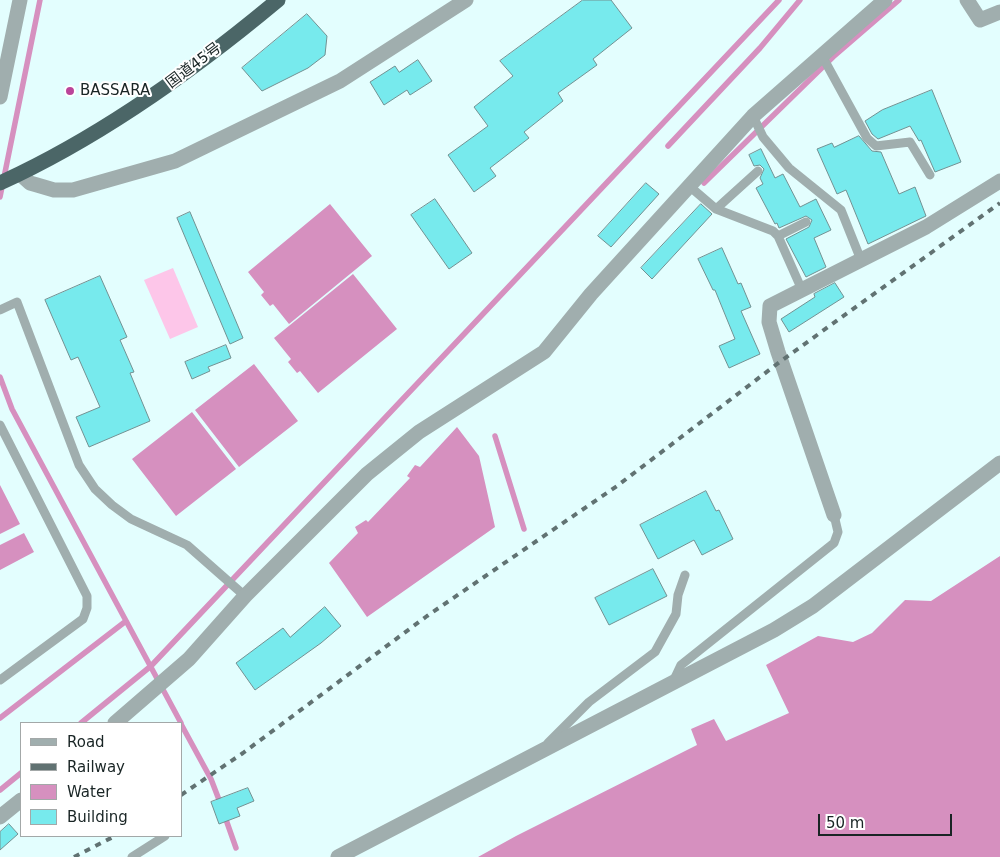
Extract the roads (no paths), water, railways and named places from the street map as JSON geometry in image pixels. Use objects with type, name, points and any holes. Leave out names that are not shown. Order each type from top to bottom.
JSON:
[{"type":"highway","name":"国道45号","points":[[0,183],[18,175],[118,118],[186,73],[278,0]]},
{"type":"street","points":[[1,90],[20,0]]},
{"type":"street","points":[[18,175],[46,188],[73,190],[175,162],[340,81],[466,0]]},
{"type":"street","points":[[116,722],[189,659],[245,596],[367,474],[419,432],[544,352],[591,294],[688,185],[753,116],[885,0]]},
{"type":"street","points":[[968,0],[980,20],[1000,12]]},
{"type":"street","points":[[834,515],[769,322],[770,306],[926,227],[1000,181]]},
{"type":"street","points":[[338,857],[673,683],[813,606],[1000,463]]},
{"type":"street","points":[[0,817],[20,801]]},
{"type":"lane","points":[[822,55],[867,138],[876,146],[910,142],[930,175]]},
{"type":"lane","points":[[753,116],[763,137],[794,174],[841,210],[862,260]]},
{"type":"lane","points":[[716,209],[758,171]]},
{"type":"lane","points":[[688,185],[716,209],[773,231],[778,236],[802,290]]},
{"type":"lane","points":[[778,236],[806,222]]},
{"type":"lane","points":[[0,310],[17,302],[79,465],[95,489],[131,519],[187,546],[245,596]]},
{"type":"lane","points":[[0,425],[87,596],[87,608],[83,619],[0,680]]},
{"type":"lane","points":[[673,683],[681,665],[834,543],[838,532],[834,515]]},
{"type":"lane","points":[[536,754],[589,702],[655,652],[676,614],[678,595],[685,575]]},
{"type":"lane","points":[[132,857],[163,837]]},
{"type":"water","points":[[330,204],[372,256],[289,324],[273,304],[270,306],[261,295],[264,292],[248,272]]},
{"type":"water","points":[[353,274],[397,329],[318,393],[300,371],[297,373],[288,362],[291,359],[274,338]]},
{"type":"water","points":[[254,364],[298,421],[239,467],[195,410]]},
{"type":"water","points":[[192,412],[236,469],[176,516],[132,459]]},
{"type":"water","points":[[457,427],[479,456],[495,527],[367,617],[329,563],[358,533],[355,527],[366,520],[368,522],[410,478],[407,476],[415,465],[420,467]]},
{"type":"water","points":[[0,485],[20,524],[0,534]]},
{"type":"water","points":[[24,533],[34,552],[0,570],[0,545]]},
{"type":"water","points":[[1000,556],[1000,857],[478,857],[697,745],[691,729],[714,719],[726,741],[789,713],[766,665],[818,636],[853,642],[872,633],[905,600],[931,601]]},
{"type":"waterway","points":[[0,197],[40,0]]},
{"type":"waterway","points":[[82,722],[151,666],[779,0]]},
{"type":"waterway","points":[[668,146],[760,48],[800,0]]},
{"type":"waterway","points":[[704,183],[833,57],[899,0]]},
{"type":"waterway","points":[[0,377],[12,409],[180,722]]},
{"type":"waterway","points":[[495,436],[524,529]]},
{"type":"waterway","points":[[0,718],[126,621]]},
{"type":"waterway","points":[[182,726],[211,779],[221,805]]},
{"type":"waterway","points":[[0,790],[20,774]]},
{"type":"waterway","points":[[224,814],[236,848]]},
{"type":"railway","points":[[182,794],[243,753],[427,616],[617,486],[781,361],[1000,203]]},
{"type":"railway","points":[[74,857],[113,837]]},
{"type":"place","name":"BASSARA","points":[[70,91]]}]
